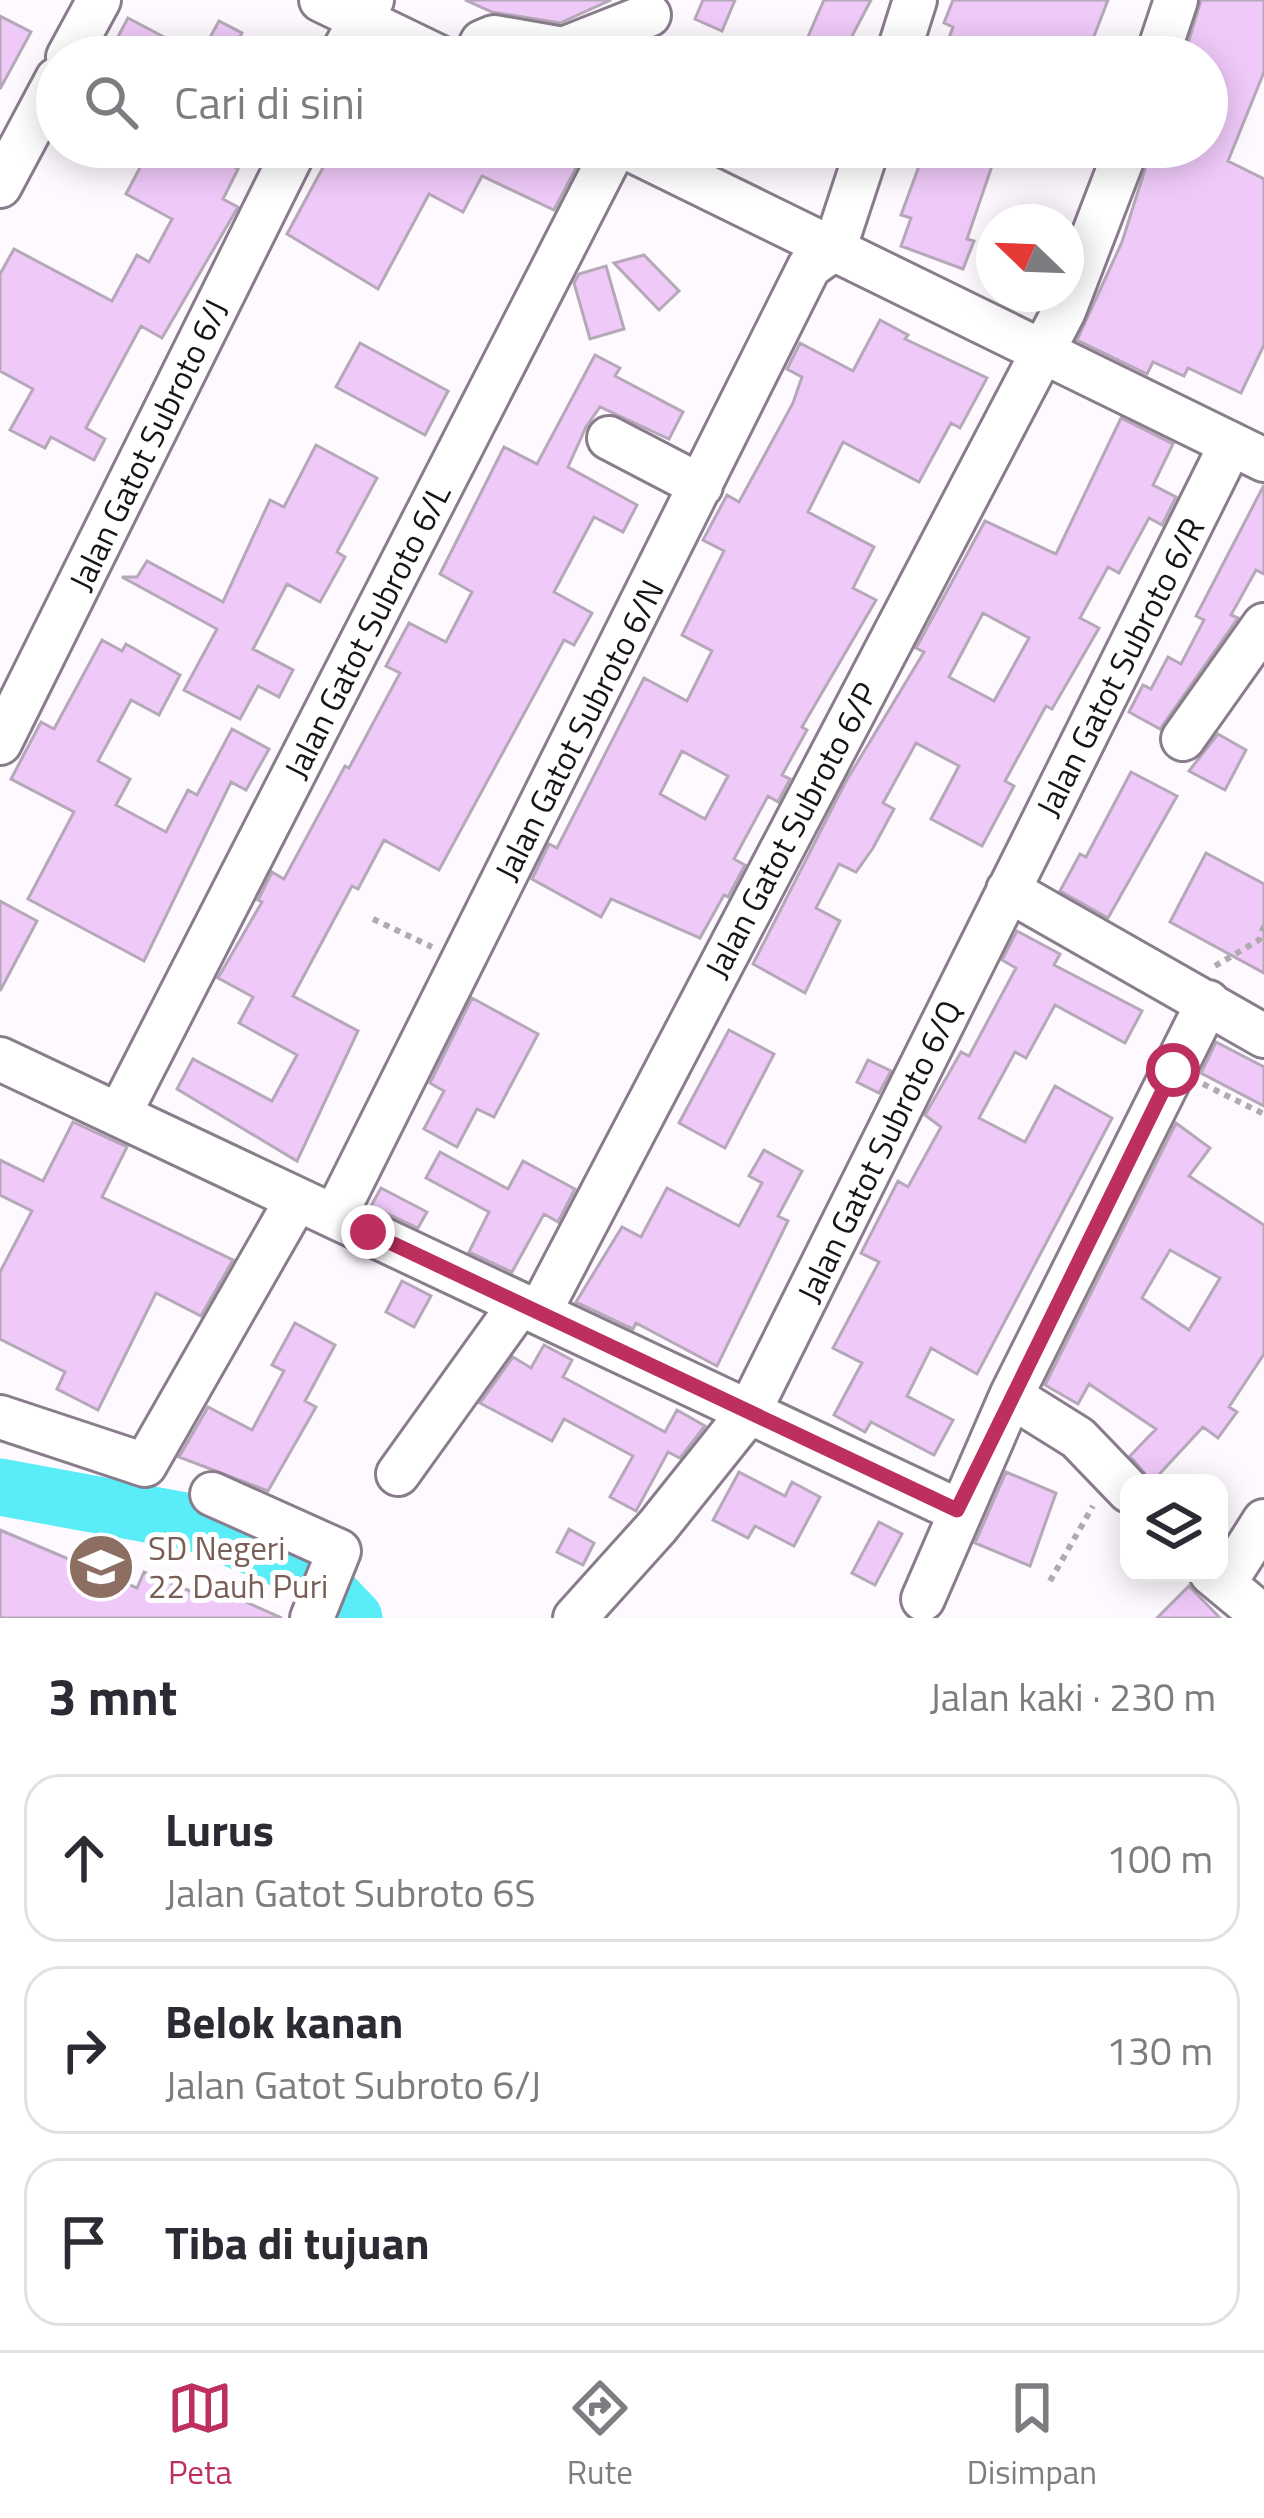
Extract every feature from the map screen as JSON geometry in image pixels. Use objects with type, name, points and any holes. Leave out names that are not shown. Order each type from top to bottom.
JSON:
[{"type":"street","points":[[79,36],[99,0]]},
{"type":"street","points":[[321,0],[366,9],[407,36]]},
{"type":"street","points":[[904,36],[915,0]]},
{"type":"street","points":[[1164,36],[1176,0]]},
{"type":"street","points":[[591,36],[651,8]]},
{"type":"street","points":[[351,36],[366,9]]},
{"type":"street","points":[[0,186],[36,118]]},
{"type":"street","name":"Jalan Gatot Subroto 6/J","points":[[0,743],[286,168]]},
{"type":"street","name":"Jalan Gatot Subroto 6/L","points":[[119,1115],[604,168]]},
{"type":"street","points":[[667,168],[831,250],[1253,446]]},
{"type":"street","name":"Jalan Gatot Subroto 6/N","points":[[0,1417],[146,1465],[316,1208],[463,961],[809,267],[831,250],[860,168]]},
{"type":"street","name":"Jalan Gatot Subroto 6/P","points":[[398,1474],[529,1308],[1043,348],[1080,276],[1119,168]]},
{"type":"street","points":[[609,438],[701,486]]},
{"type":"street","name":"Jalan Gatot Subroto 6/R","points":[[1008,890],[1103,706],[1253,446]]},
{"type":"street","points":[[1183,739],[1264,625]]},
{"type":"street","points":[[1008,890],[1264,1036]]},
{"type":"street","name":"Jalan Gatot Subroto 6/Q","points":[[575,1618],[658,1527],[749,1412],[1008,890]]},
{"type":"street","points":[[923,1599],[957,1510],[1173,1070],[1194,994]]},
{"type":"street","points":[[0,1059],[957,1510]]},
{"type":"street","points":[[1011,1396],[1056,1421],[1120,1480]]},
{"type":"street","points":[[212,1494],[337,1556],[313,1615]]},
{"type":"street","points":[[1228,1566],[1264,1521]]},
{"type":"street","points":[[1222,1582],[1264,1617]]},
{"type":"path","points":[[374,919],[463,961]]},
{"type":"path","points":[[1194,994],[1259,940],[1264,926]]},
{"type":"path","points":[[1173,1070],[1264,1114]]},
{"type":"path","points":[[1050,1581],[1120,1482]]},
{"type":"building","points":[[465,0],[611,0],[560,23],[492,12]]},
{"type":"building","points":[[703,0],[735,0],[722,31],[695,19]]},
{"type":"building","points":[[824,0],[871,0],[852,36],[808,36]]},
{"type":"building","points":[[953,0],[1108,0],[1094,36],[950,36],[953,27],[944,23]]},
{"type":"building","points":[[1201,0],[1264,0],[1264,72],[1228,161],[1228,36],[1190,36]]},
{"type":"building","points":[[0,16],[31,32],[0,89]]},
{"type":"building","points":[[128,18],[162,36],[118,36]]},
{"type":"building","points":[[219,21],[240,36],[211,36]]},
{"type":"building","points":[[1228,161],[1264,179],[1264,345],[1241,393],[1188,368],[1184,376],[1153,362],[1147,374],[1077,340],[1122,242],[1145,168],[1228,168]]},
{"type":"building","points":[[140,168],[238,169],[223,199],[238,207],[162,338],[141,326],[86,428],[105,439],[94,460],[51,437],[45,448],[10,430],[33,389],[0,371],[0,274],[14,249],[112,301],[137,255],[149,262],[172,219],[126,194]]},
{"type":"building","points":[[323,168],[576,168],[554,210],[482,176],[463,212],[429,194],[378,289],[287,234]]},
{"type":"building","points":[[918,168],[991,168],[976,204],[967,239],[974,241],[963,269],[901,246],[911,218],[901,215]]},
{"type":"building","points":[[644,255],[679,291],[659,310],[614,263]]},
{"type":"building","points":[[606,266],[624,329],[590,339],[574,283],[579,274]]},
{"type":"building","points":[[880,320],[908,335],[905,339],[987,378],[960,428],[951,423],[919,482],[843,442],[808,512],[874,547],[853,588],[876,600],[802,727],[807,730],[782,775],[790,779],[778,802],[768,796],[734,859],[745,865],[700,938],[611,899],[601,917],[532,879],[549,844],[557,848],[644,678],[687,701],[712,651],[682,635],[724,551],[703,540],[727,495],[739,502],[793,403],[802,377],[787,369],[800,343],[853,371]],"holes":[[[682,751],[728,776],[705,819],[660,794]]]},
{"type":"building","points":[[360,343],[448,391],[425,435],[336,387]]},
{"type":"building","points":[[595,355],[620,368],[615,376],[683,412],[669,439],[600,407],[586,427],[568,467],[637,505],[623,532],[594,517],[554,592],[592,613],[574,645],[564,640],[439,870],[384,840],[358,889],[352,886],[293,996],[358,1031],[297,1161],[177,1089],[193,1059],[272,1101],[297,1055],[239,1023],[253,997],[218,978],[262,902],[258,900],[272,872],[284,879],[345,766],[349,768],[400,673],[386,666],[409,623],[446,642],[472,592],[440,574],[504,447],[537,464]]},
{"type":"building","points":[[1121,418],[1173,444],[1153,485],[1176,497],[1162,525],[1149,518],[1119,573],[1108,567],[1080,618],[1099,628],[1052,709],[1046,706],[1005,781],[1014,786],[982,846],[931,819],[959,766],[916,743],[883,803],[894,809],[873,848],[856,872],[839,864],[816,908],[840,921],[805,993],[753,964],[845,783],[924,652],[916,648],[985,521],[1056,554]],"holes":[[[983,613],[1029,638],[994,701],[949,677]]]},
{"type":"building","points":[[316,445],[377,478],[337,552],[345,557],[320,602],[287,584],[253,649],[293,670],[279,697],[258,686],[240,719],[184,690],[217,629],[122,577],[137,577],[147,561],[223,602],[270,500],[284,507]]},
{"type":"building","points":[[1264,485],[1264,574],[1256,570],[1231,615],[1238,618],[1160,729],[1129,712],[1143,685],[1151,689],[1168,657],[1181,664],[1204,620],[1196,616]]},
{"type":"building","points":[[102,640],[122,651],[126,644],[180,675],[159,715],[131,700],[98,761],[130,779],[116,805],[166,832],[188,790],[197,795],[232,729],[269,749],[246,790],[231,782],[144,961],[28,899],[74,812],[11,779],[41,722],[54,729]]},
{"type":"building","points":[[1218,734],[1246,750],[1225,790],[1189,771]]},
{"type":"building","points":[[1131,772],[1177,796],[1108,918],[1060,891],[1080,854],[1086,857]]},
{"type":"building","points":[[1206,853],[1264,884],[1264,973],[1170,922]]},
{"type":"building","points":[[0,901],[37,921],[0,991]]},
{"type":"building","points":[[1017,931],[1060,954],[1054,965],[1142,1011],[1125,1043],[1055,1005],[1026,1058],[1015,1052],[979,1118],[1025,1142],[1055,1086],[1112,1118],[977,1374],[931,1348],[907,1396],[953,1420],[934,1455],[871,1422],[865,1432],[834,1415],[862,1363],[833,1348],[879,1262],[861,1253],[898,1181],[908,1187],[941,1127],[925,1115],[961,1052],[969,1056],[1016,968],[1002,960]]},
{"type":"building","points":[[472,998],[538,1034],[494,1117],[477,1109],[457,1147],[424,1129],[444,1091],[430,1083]]},
{"type":"building","points":[[729,1030],[774,1054],[725,1148],[679,1123]]},
{"type":"building","points":[[1216,1042],[1264,1067],[1264,1106],[1201,1073]]},
{"type":"building","points":[[868,1060],[891,1071],[879,1093],[857,1082]]},
{"type":"building","points":[[73,1122],[127,1147],[102,1197],[233,1260],[201,1316],[156,1293],[98,1410],[57,1389],[65,1372],[0,1339],[0,1272],[32,1211],[0,1195],[0,1160],[43,1181]]},
{"type":"building","points":[[1176,1123],[1210,1148],[1189,1176],[1264,1225],[1264,1354],[1229,1407],[1237,1412],[1218,1438],[1203,1427],[1159,1474],[1145,1474],[1130,1456],[1156,1429],[1089,1384],[1078,1404],[1045,1385]],"holes":[[[1170,1250],[1220,1278],[1189,1330],[1142,1298]]]},
{"type":"building","points":[[764,1150],[802,1171],[778,1216],[788,1221],[717,1366],[636,1323],[633,1329],[576,1302],[622,1227],[641,1237],[667,1188],[739,1226],[762,1183],[749,1176]]},
{"type":"building","points":[[440,1152],[508,1189],[523,1161],[575,1189],[558,1222],[544,1214],[512,1272],[469,1252],[489,1212],[426,1178]]},
{"type":"building","points":[[381,1188],[427,1212],[418,1228],[371,1206]]},
{"type":"building","points":[[402,1281],[431,1296],[414,1327],[386,1312]]},
{"type":"building","points":[[295,1323],[335,1345],[305,1401],[316,1407],[268,1491],[179,1457],[208,1407],[252,1430],[284,1371],[272,1365]]},
{"type":"building","points":[[544,1345],[572,1360],[563,1377],[665,1432],[677,1410],[705,1426],[680,1458],[668,1452],[636,1511],[610,1497],[633,1456],[564,1419],[552,1441],[480,1403],[513,1357],[531,1368]]},
{"type":"building","points":[[739,1472],[785,1496],[792,1482],[820,1497],[794,1546],[755,1526],[748,1538],[713,1520]]},
{"type":"building","points":[[1006,1472],[1056,1493],[1030,1566],[975,1543]]},
{"type":"building","points":[[879,1522],[902,1534],[875,1585],[852,1573]]},
{"type":"building","points":[[569,1529],[594,1543],[583,1565],[557,1552]]},
{"type":"building","name":"SD Negeri 22 Dauh Puri","points":[[0,1530],[137,1588],[144,1572],[205,1597],[210,1586],[282,1618],[0,1618]]},
{"type":"building","points":[[1189,1586],[1220,1618],[1157,1618]]},
{"type":"waterway","points":[[0,1487],[196,1523],[308,1570],[354,1618]]},
{"type":"place","name":"SD Negeri 22 Dauh Puri","points":[[101,1567]]},
{"type":"route","points":[[368,1232],[957,1510],[1173,1070]]}]
